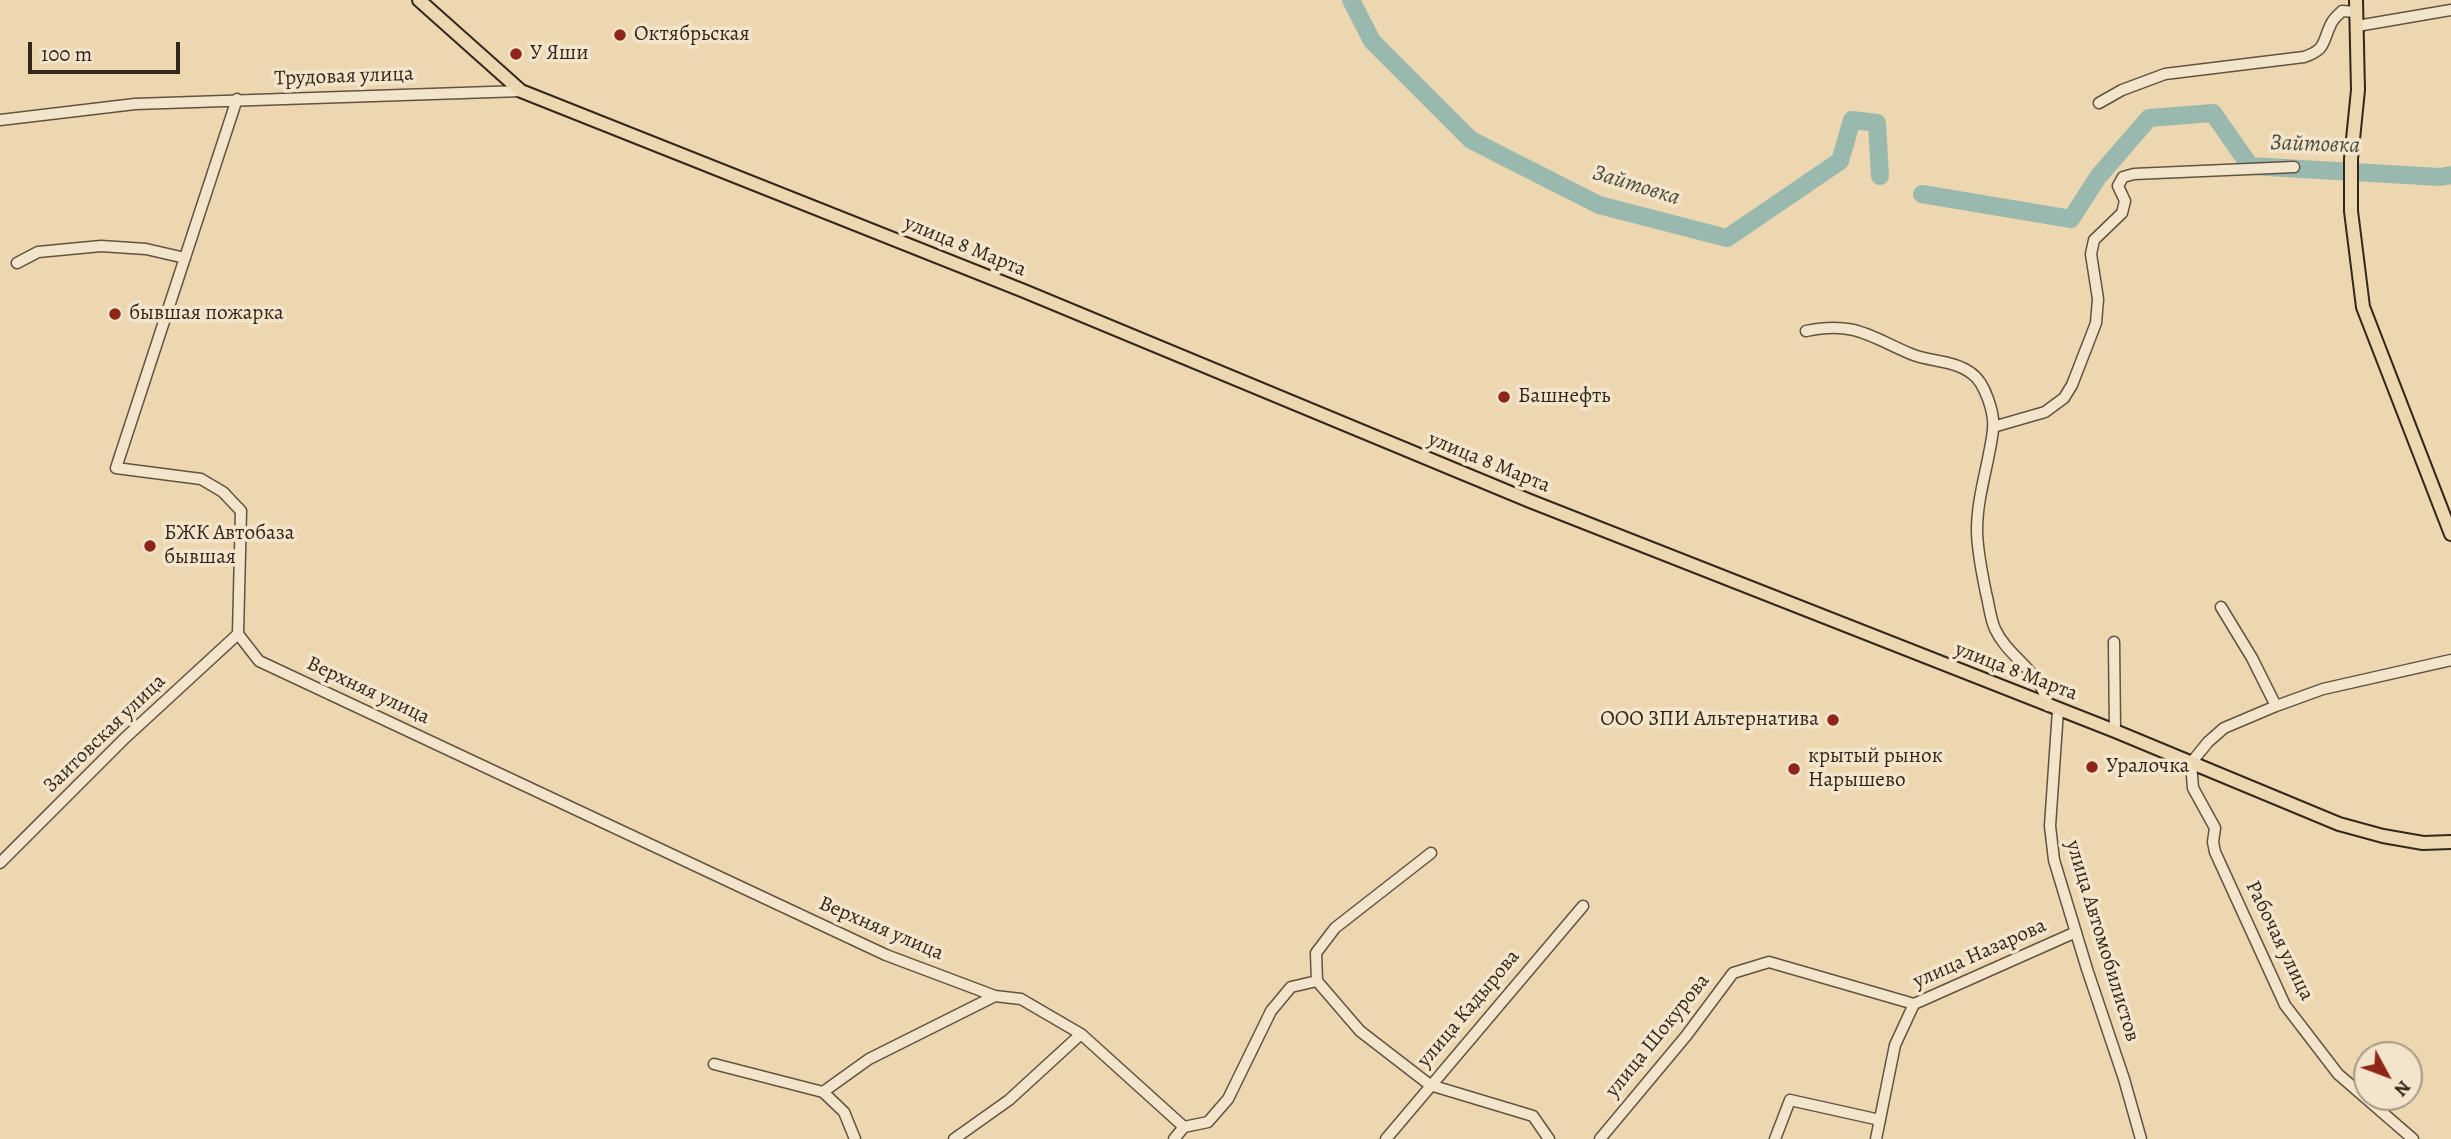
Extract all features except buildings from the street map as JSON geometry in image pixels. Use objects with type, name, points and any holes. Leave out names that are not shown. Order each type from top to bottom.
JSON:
[{"type":"main road","points":[[419,0],[521,91]]},
{"type":"main road","points":[[2356,6],[2358,90],[2351,159],[2351,211],[2363,307],[2451,534]]},
{"type":"main road","name":"улица 8 Марта","points":[[521,91],[1024,291],[1530,501],[2115,731],[2339,824],[2423,843],[2451,842]]},
{"type":"street","points":[[2099,103],[2122,90],[2165,74],[2291,59],[2315,53],[2326,41],[2331,23],[2342,11],[2356,6]]},
{"type":"street","points":[[2357,26],[2451,10]]},
{"type":"street","name":"Трудовая улица","points":[[0,120],[135,104],[521,91]]},
{"type":"street","points":[[237,99],[116,468],[201,479],[223,492],[241,511],[238,634]]},
{"type":"street","points":[[1993,427],[2045,412],[2064,398],[2072,385],[2096,323],[2098,299],[2091,254],[2094,240],[2122,213],[2125,201],[2118,186],[2123,177],[2134,174],[2294,167]]},
{"type":"street","points":[[17,263],[38,252],[101,246],[146,249],[185,258]]},
{"type":"street","points":[[1806,331],[1826,327],[1855,328],[1888,341],[1913,355],[1965,369],[1974,374],[1983,386],[1993,427],[1977,530],[1982,574],[1994,627],[2040,681],[2053,708]]},
{"type":"street","points":[[2221,607],[2252,658],[2276,706]]},
{"type":"street","name":"Заитовская улица","points":[[0,863],[125,738],[238,634]]},
{"type":"street","name":"Верхняя улица","points":[[238,634],[258,662],[886,955],[995,996],[1021,999],[1082,1034],[1184,1127]]},
{"type":"street","points":[[2114,642],[2115,731]]},
{"type":"street","points":[[2191,763],[2224,728],[2276,706],[2323,689],[2451,660]]},
{"type":"street","name":"улица Автомобилистов","points":[[2053,708],[2050,826],[2054,860],[2141,1139]]},
{"type":"street","name":"Рабочая улица","points":[[2191,763],[2193,788],[2215,828],[2215,852],[2286,1005],[2338,1074],[2413,1139]]},
{"type":"street","points":[[1431,853],[1335,928],[1316,953],[1317,981],[1360,1031],[1430,1085],[1533,1116],[1549,1139]]},
{"type":"street","name":"улица Кадырова","points":[[1386,1139],[1583,906]]},
{"type":"street","name":"улица Назарова","points":[[1876,1139],[1895,1045],[1914,1004],[2076,932]]},
{"type":"street","name":"улица Шокурова","points":[[1600,1139],[1686,1036],[1733,973],[1769,962],[1914,1004]]},
{"type":"street","points":[[1174,1139],[1184,1127],[1208,1122],[1228,1099],[1271,1011],[1291,987],[1317,981]]},
{"type":"street","points":[[823,1092],[869,1059],[995,996]]},
{"type":"street","points":[[954,1139],[1009,1100],[1082,1034]]},
{"type":"street","points":[[715,1064],[823,1092],[844,1112],[855,1139]]},
{"type":"street","points":[[1775,1139],[1790,1100],[1881,1120]]},
{"type":"waterway","name":"Зайтовка","points":[[1351,0],[1372,41],[1471,140],[1599,205],[1727,238],[1840,161],[1852,120],[1877,123],[1880,176]]},
{"type":"waterway","name":"Зайтовка","points":[[1922,194],[2071,219],[2098,177],[2149,118],[2213,113],[2250,166],[2440,177],[2451,175]]},
{"type":"place","name":"Октябрьская","points":[[620,35]]},
{"type":"place","name":"У Яши","points":[[516,54]]},
{"type":"place","name":"бывшая пожарка","points":[[115,314]]},
{"type":"place","name":"Башнефть","points":[[1504,397]]},
{"type":"place","name":"БЖК Автобаза бывшая","points":[[150,546]]},
{"type":"place","name":"ООО ЗПИ Альтернатива","points":[[1833,720]]},
{"type":"place","name":"Уралочка","points":[[2092,767]]},
{"type":"place","name":"крытый рынок Нарышево","points":[[1794,769]]}]
